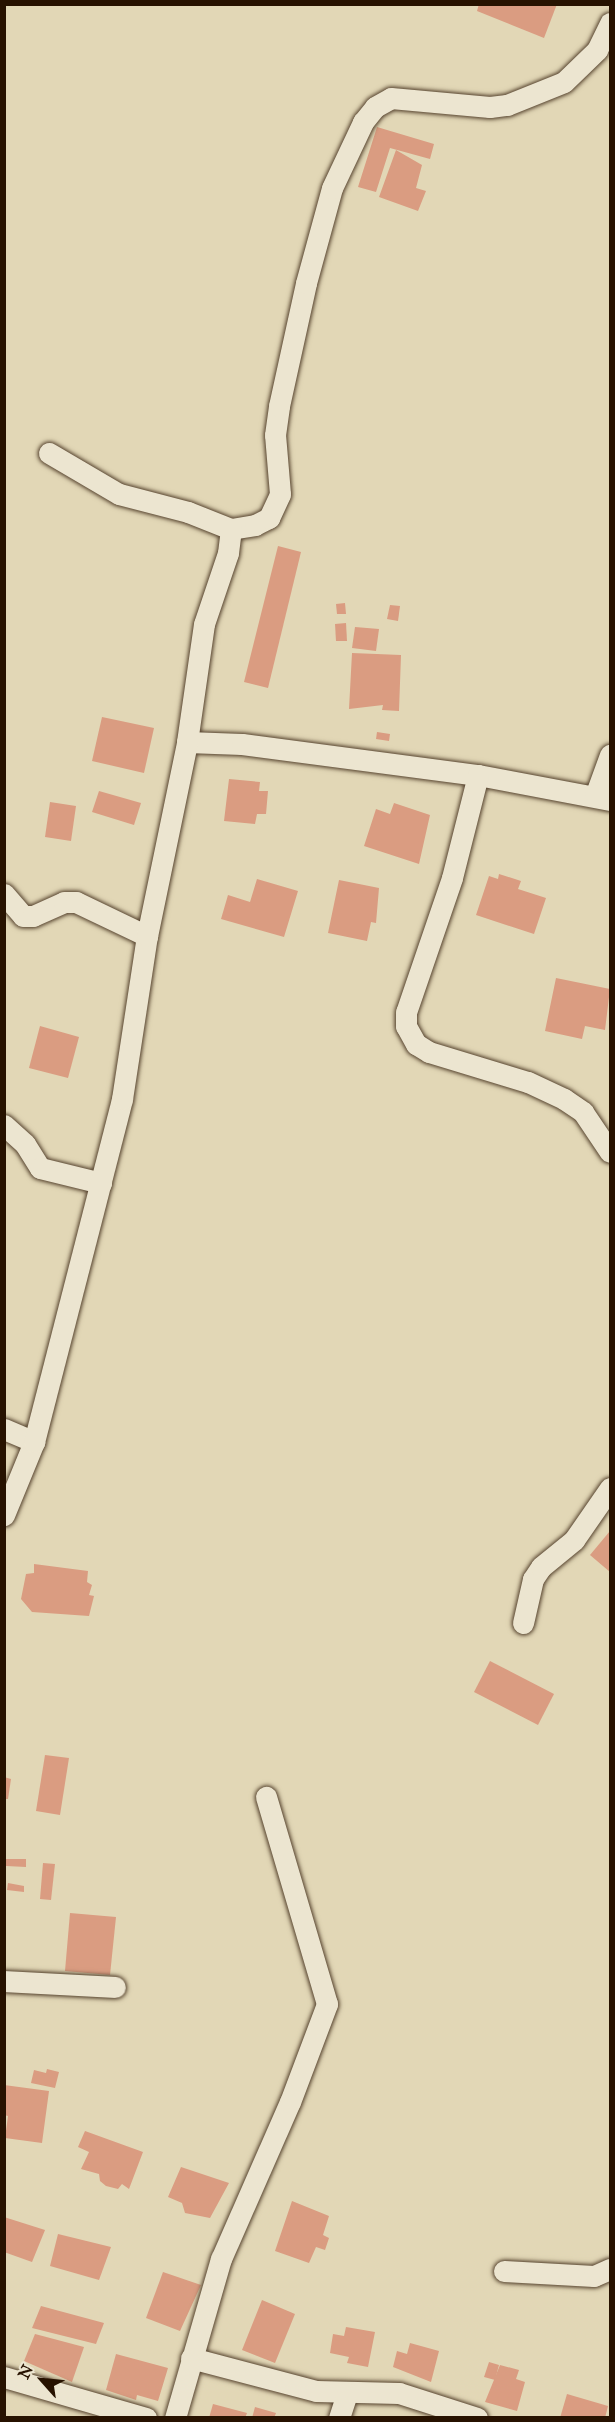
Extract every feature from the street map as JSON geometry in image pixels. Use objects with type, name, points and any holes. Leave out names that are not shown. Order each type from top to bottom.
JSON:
[{"type":"street","points":[[49,453],[119,494],[188,512],[231,530],[255,525],[276,509],[280,494],[277,425],[306,283],[332,188],[363,122],[375,107],[391,98],[490,107],[507,105],[564,82],[597,51],[610,23]]},
{"type":"street","points":[[4,1515],[34,1442],[122,1099],[147,936],[187,742],[204,624],[228,554],[231,530]]},
{"type":"street","points":[[187,742],[242,744],[478,775],[603,798],[610,755]]},
{"type":"street","points":[[478,775],[452,878],[406,1012],[406,1026],[416,1044],[429,1052],[528,1082],[564,1099],[583,1112],[610,1152]]},
{"type":"street","points":[[4,894],[23,916],[33,916],[63,902],[76,902],[147,936]]},
{"type":"street","points":[[4,1125],[25,1143],[39,1168],[101,1183]]},
{"type":"street","points":[[4,1429],[34,1442]]},
{"type":"street","points":[[523,1623],[533,1579],[555,1553],[579,1534],[610,1488]]},
{"type":"street","points":[[175,2418],[231,2231],[290,2102],[327,2004],[266,1797]]},
{"type":"street","points":[[4,1981],[115,1987]]},
{"type":"street","points":[[504,2271],[594,2276],[610,2269]]},
{"type":"street","points":[[192,2358],[316,2391],[399,2393],[477,2418]]},
{"type":"street","points":[[4,2377],[146,2418]]},
{"type":"street","points":[[339,2418],[347,2393]]},
{"type":"building","points":[[479,4],[557,4],[544,38],[477,11]]},
{"type":"building","points":[[377,127],[434,144],[430,159],[390,148],[376,192],[358,187]]},
{"type":"building","points":[[396,150],[422,165],[416,188],[426,191],[418,211],[379,197]]},
{"type":"building","points":[[278,546],[301,552],[268,688],[244,682]]},
{"type":"building","points":[[345,603],[346,614],[337,614],[336,604]]},
{"type":"building","points":[[390,605],[400,606],[398,621],[387,619]]},
{"type":"building","points":[[346,623],[347,641],[336,641],[335,624]]},
{"type":"building","points":[[355,627],[379,629],[376,651],[352,648]]},
{"type":"building","points":[[352,653],[401,655],[399,711],[382,710],[383,705],[349,709]]},
{"type":"building","points":[[102,717],[154,728],[144,773],[92,761]]},
{"type":"building","points":[[377,732],[390,734],[389,741],[376,739]]},
{"type":"building","points":[[229,779],[260,782],[259,791],[268,791],[266,814],[257,814],[255,824],[224,821]]},
{"type":"building","points":[[99,791],[141,803],[134,825],[92,812]]},
{"type":"building","points":[[50,802],[76,806],[71,841],[45,837]]},
{"type":"building","points":[[394,803],[430,815],[419,864],[364,846],[376,809],[390,814]]},
{"type":"building","points":[[499,874],[521,881],[518,889],[546,898],[534,934],[476,915],[489,876],[498,879]]},
{"type":"building","points":[[257,879],[298,891],[284,937],[221,919],[228,895],[250,902]]},
{"type":"building","points":[[339,880],[379,888],[376,923],[371,922],[367,941],[328,933]]},
{"type":"building","points":[[556,978],[610,989],[605,1030],[585,1026],[582,1039],[545,1031]]},
{"type":"building","points":[[40,1026],[79,1037],[68,1078],[29,1068]]},
{"type":"building","points":[[610,1531],[610,1572],[590,1555]]},
{"type":"building","points":[[34,1564],[88,1571],[87,1582],[92,1585],[89,1595],[94,1596],[89,1616],[32,1612],[21,1599],[26,1574],[34,1573]]},
{"type":"building","points":[[490,1661],[554,1694],[538,1725],[474,1692]]},
{"type":"building","points":[[45,1755],[69,1758],[60,1815],[36,1811]]},
{"type":"building","points":[[4,1777],[11,1779],[8,1799],[4,1799]]},
{"type":"building","points":[[6,1859],[26,1859],[26,1867],[6,1866]]},
{"type":"building","points":[[43,1863],[55,1864],[51,1900],[40,1899]]},
{"type":"building","points":[[8,1883],[24,1886],[24,1892],[7,1890]]},
{"type":"building","points":[[70,1913],[116,1917],[110,1975],[65,1971]]},
{"type":"building","points":[[47,2069],[59,2072],[55,2088],[31,2083],[34,2070],[46,2073]]},
{"type":"building","points":[[4,2085],[49,2091],[42,2143],[5,2138],[8,2116],[4,2115]]},
{"type":"building","points":[[85,2131],[143,2152],[129,2189],[122,2184],[118,2189],[106,2186],[100,2181],[99,2174],[81,2169],[89,2152],[78,2147]]},
{"type":"building","points":[[181,2167],[229,2183],[210,2218],[185,2213],[182,2203],[168,2197]]},
{"type":"building","points":[[292,2201],[329,2216],[323,2235],[329,2238],[325,2250],[316,2247],[309,2263],[275,2251]]},
{"type":"building","points":[[4,2217],[45,2230],[32,2262],[4,2252]]},
{"type":"building","points":[[58,2234],[111,2247],[99,2280],[50,2266]]},
{"type":"building","points":[[163,2272],[201,2285],[180,2331],[146,2318]]},
{"type":"building","points":[[262,2300],[295,2314],[275,2363],[242,2350]]},
{"type":"building","points":[[41,2306],[104,2323],[96,2344],[32,2328]]},
{"type":"building","points":[[346,2327],[375,2332],[368,2367],[347,2363],[349,2357],[330,2353],[333,2334],[344,2336]]},
{"type":"building","points":[[35,2334],[84,2347],[72,2382],[24,2361]]},
{"type":"building","points":[[410,2343],[439,2351],[431,2382],[393,2367],[397,2351],[407,2354]]},
{"type":"building","points":[[116,2354],[168,2368],[158,2401],[137,2395],[136,2400],[106,2390]]},
{"type":"building","points":[[489,2362],[499,2365],[495,2380],[484,2377]]},
{"type":"building","points":[[500,2365],[519,2370],[516,2379],[525,2382],[517,2411],[485,2402]]},
{"type":"building","points":[[567,2394],[608,2406],[605,2418],[560,2418]]},
{"type":"building","points":[[213,2404],[247,2413],[245,2418],[209,2418]]},
{"type":"building","points":[[255,2407],[276,2413],[274,2418],[252,2418]]}]
